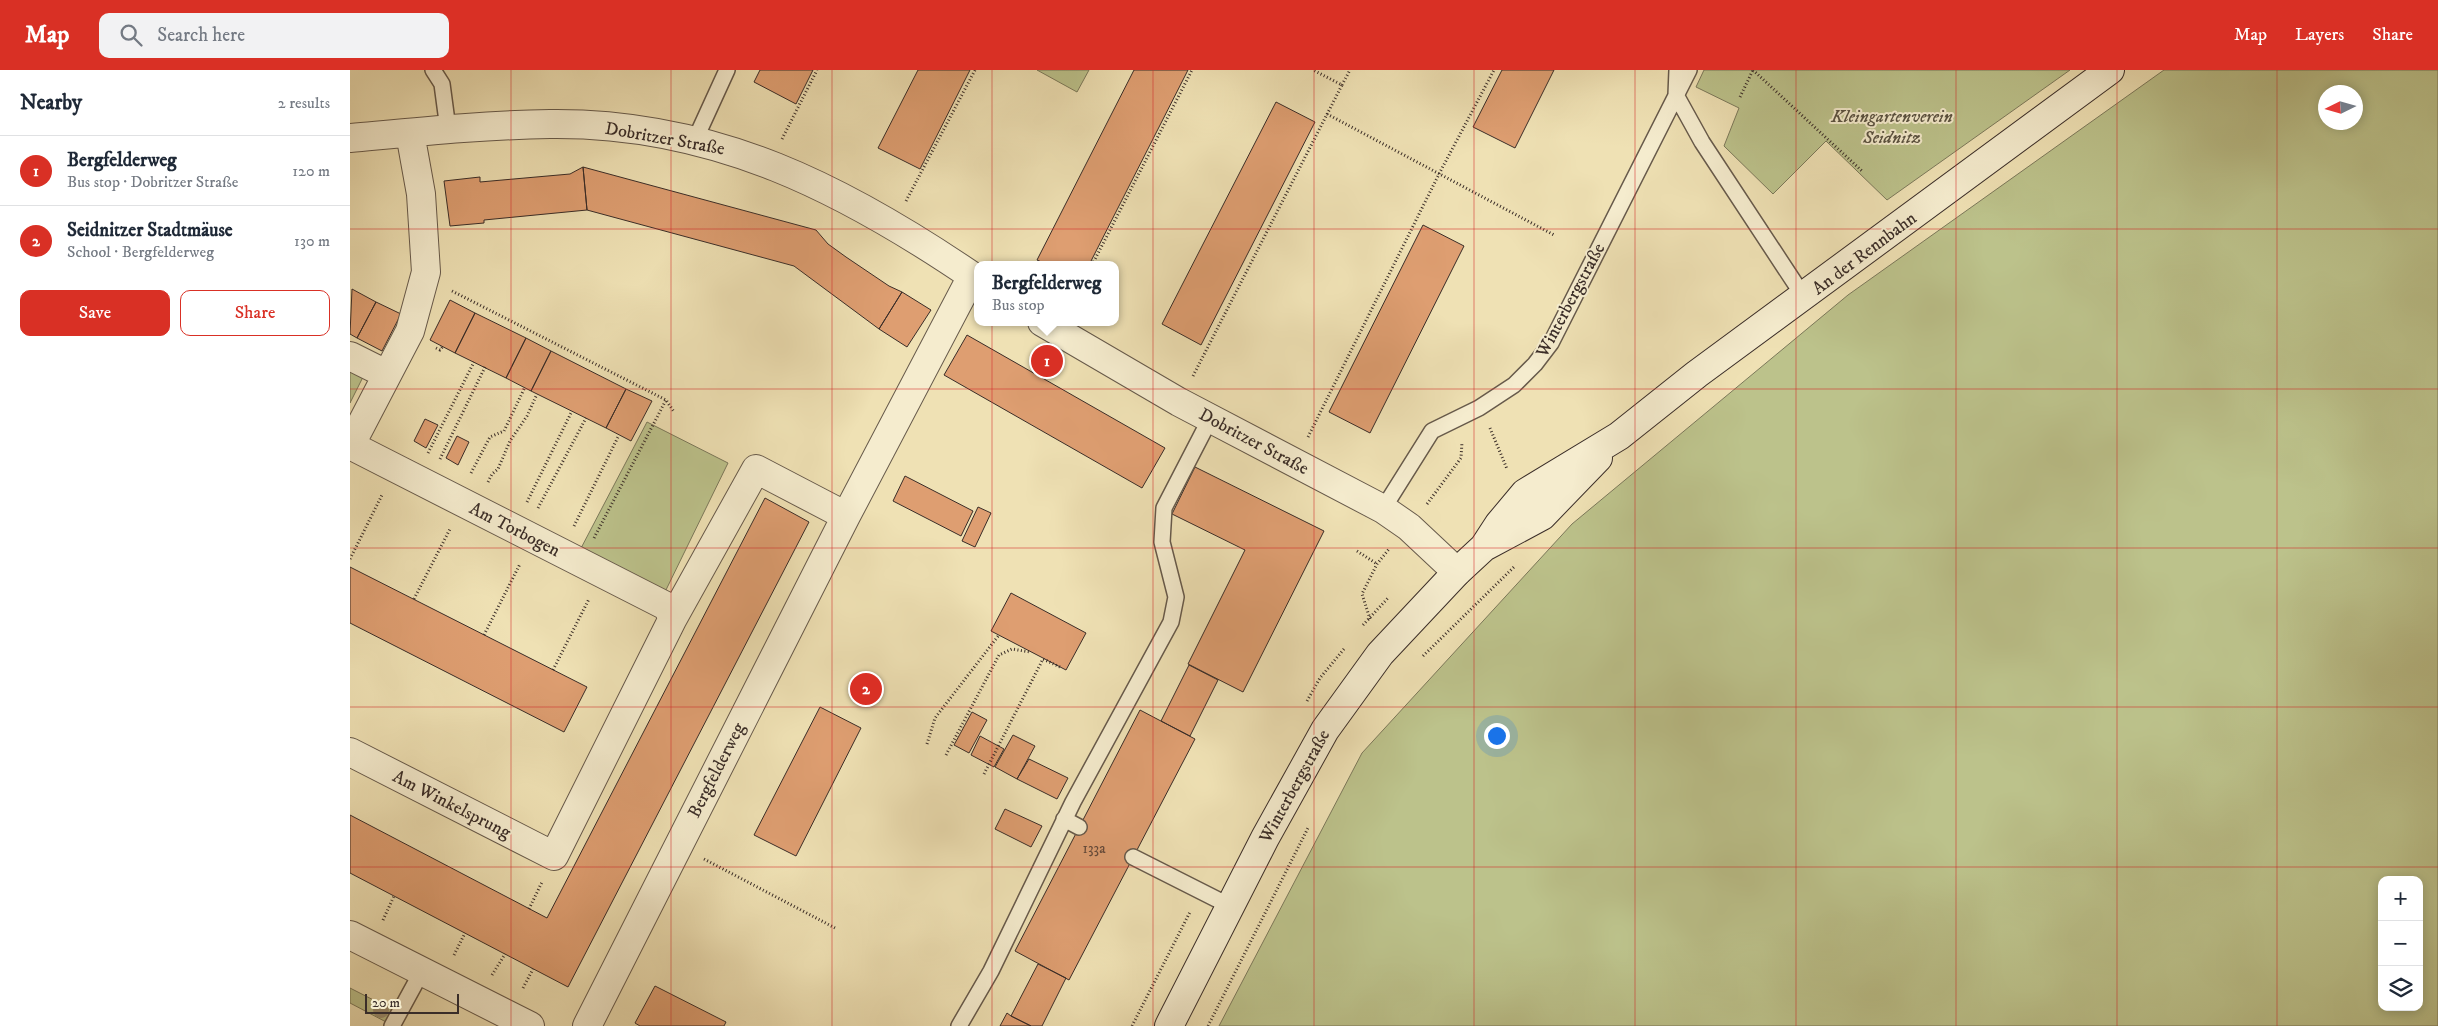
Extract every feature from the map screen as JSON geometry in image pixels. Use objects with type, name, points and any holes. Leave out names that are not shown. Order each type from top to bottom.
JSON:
[{"type":"street","name":"An der Rennbahn","points":[[1457,572],[1484,547],[1499,524],[1525,493],[1619,436],[1697,374],[2110,70]]},
{"type":"street","name":"Dobritzer Straße","points":[[350,138],[448,129],[559,124],[612,127],[695,140],[773,164],[824,187],[892,224],[974,277]]},
{"type":"street","points":[[350,446],[410,331],[424,277],[421,194],[410,133]]},
{"type":"street","name":"Bergfelderweg","points":[[587,1026],[677,845],[846,516],[974,280]]},
{"type":"street","name":"Dobritzer Straße","points":[[1049,326],[1210,419],[1383,509],[1409,526],[1457,572]]},
{"type":"street","points":[[350,356],[386,374]]},
{"type":"street","name":"An der Rennbahn","points":[[1484,547],[1542,516],[1619,436]]},
{"type":"street","name":"Am Torbogen","points":[[350,446],[666,606],[672,620]]},
{"type":"street","points":[[672,620],[756,469],[846,516]]},
{"type":"street","name":"Winterbergstraße","points":[[1169,1026],[1230,906],[1325,730],[1380,654],[1457,572]]},
{"type":"street","name":"Am Winkelsprung","points":[[350,752],[554,856],[672,620]]},
{"type":"street","points":[[350,935],[530,1026]]},
{"type":"lane","points":[[433,70],[442,84],[448,129]]},
{"type":"lane","points":[[695,140],[727,70]]},
{"type":"lane","points":[[1677,70],[1676,95],[1702,142],[1804,297]]},
{"type":"lane","name":"Winterbergstraße","points":[[1383,509],[1432,431],[1479,408],[1514,385],[1536,364],[1551,343],[1689,70]]},
{"type":"lane","points":[[959,1026],[991,971],[1064,819],[1171,622],[1176,597],[1162,542],[1164,508],[1210,419]]},
{"type":"lane","points":[[1064,819],[1079,827]]},
{"type":"lane","points":[[1133,857],[1230,906]]},
{"type":"lane","points":[[392,1026],[422,971]]},
{"type":"path","points":[[786,130],[817,70]]},
{"type":"path","points":[[892,224],[918,182],[975,70]]},
{"type":"path","points":[[1094,261],[1192,70]]},
{"type":"path","points":[[1313,70],[1342,85]]},
{"type":"path","points":[[1179,402],[1350,70]]},
{"type":"path","points":[[1294,462],[1439,174],[1494,70]]},
{"type":"path","points":[[1740,96],[1753,70],[1863,172]]},
{"type":"path","points":[[1327,114],[1554,234]]},
{"type":"path","points":[[424,277],[666,400],[674,412]]},
{"type":"path","points":[[413,477],[474,362]]},
{"type":"path","points":[[350,559],[413,477],[485,367]]},
{"type":"path","points":[[414,599],[465,504],[490,437],[504,431],[525,387]]},
{"type":"path","points":[[465,504],[498,469],[510,441],[527,416],[537,394]]},
{"type":"path","points":[[581,563],[666,400]]},
{"type":"path","points":[[1479,408],[1507,469],[1525,493]]},
{"type":"path","points":[[484,635],[572,411]]},
{"type":"path","points":[[524,533],[586,418]]},
{"type":"path","points":[[553,670],[581,563],[619,435]]},
{"type":"path","points":[[1357,551],[1376,564]]},
{"type":"path","points":[[1421,658],[1519,562]]},
{"type":"path","points":[[927,744],[935,718],[999,635]]},
{"type":"path","points":[[946,755],[999,655],[1012,649],[1030,652]]},
{"type":"path","points":[[984,774],[1043,659],[1060,667]]},
{"type":"path","points":[[1208,1026],[1310,824]]},
{"type":"path","points":[[677,845],[838,929]]},
{"type":"path","points":[[380,927],[394,896]]},
{"type":"path","points":[[449,962],[465,933]]},
{"type":"path","points":[[521,991],[533,969]]},
{"type":"green space","points":[[1037,70],[1089,70],[1077,92]]},
{"type":"green space","name":"Kleingartenverein Seidnitz","points":[[1704,70],[2070,70],[1887,200],[1826,141],[1773,194],[1724,146],[1739,108],[1696,87]]},
{"type":"green space","points":[[2164,70],[2438,70],[2438,1026],[1219,1026],[1362,753],[1572,524],[1848,295]]},
{"type":"green space","points":[[350,370],[363,377],[350,403]]},
{"type":"green space","points":[[647,422],[728,463],[664,594],[579,552]]},
{"type":"green space","points":[[350,988],[395,1011],[388,1023],[350,1003]]},
{"type":"building","points":[[760,70],[813,70],[796,104],[754,82]]},
{"type":"building","points":[[918,70],[970,70],[920,169],[878,148]]},
{"type":"building","points":[[1134,70],[1188,70],[1091,261],[1037,260]]},
{"type":"building","points":[[1502,70],[1554,70],[1515,148],[1473,127]]},
{"type":"building","points":[[1276,102],[1315,122],[1201,345],[1162,324]]},
{"type":"building","points":[[583,167],[816,230],[828,244],[846,257],[889,286],[902,292],[879,329],[794,266],[587,210]]},
{"type":"building","points":[[583,167],[587,210],[484,220],[484,223],[450,226],[444,181],[480,177],[480,182],[570,174]]},
{"type":"building","points":[[1423,225],[1464,246],[1370,433],[1329,412]]},
{"type":"building","points":[[352,289],[376,302],[357,338],[350,334]]},
{"type":"building","points":[[902,292],[931,310],[907,347],[879,329]]},
{"type":"building","points":[[450,300],[475,313],[455,353],[430,340]]},
{"type":"building","points":[[376,302],[401,314],[382,351],[357,338]]},
{"type":"building","points":[[475,313],[526,338],[506,378],[455,353]]},
{"type":"building","points":[[967,335],[1165,448],[1142,488],[944,375]]},
{"type":"building","points":[[526,338],[551,351],[531,391],[506,378]]},
{"type":"building","points":[[551,351],[626,389],[606,428],[531,391]]},
{"type":"building","points":[[626,389],[652,401],[631,441],[606,428]]},
{"type":"building","points":[[425,419],[438,425],[426,448],[414,441]]},
{"type":"building","points":[[457,436],[469,442],[458,465],[446,458]]},
{"type":"building","points":[[1195,467],[1324,531],[1243,692],[1188,664],[1245,550],[1172,514]]},
{"type":"building","points":[[905,476],[973,511],[961,536],[893,501]]},
{"type":"building","points":[[765,498],[809,522],[568,987],[350,873],[350,815],[547,918]]},
{"type":"building","points":[[978,507],[991,513],[975,547],[962,541]]},
{"type":"building","points":[[350,567],[587,687],[564,732],[350,623]]},
{"type":"building","points":[[1011,593],[1086,633],[1066,670],[991,631]]},
{"type":"building","points":[[1189,665],[1218,680],[1190,736],[1161,721]]},
{"type":"building","points":[[820,707],[861,728],[796,856],[754,835]]},
{"type":"building","points":[[1140,710],[1195,739],[1069,980],[1015,951]]},
{"type":"building","points":[[972,712],[987,720],[969,753],[954,745]]},
{"type":"building","points":[[1013,735],[1035,746],[1017,779],[995,767]]},
{"type":"building","points":[[980,736],[1004,749],[994,767],[971,755]]},
{"type":"building","points":[[1029,759],[1068,778],[1057,799],[1017,779]]},
{"type":"building","points":[[1005,809],[1042,826],[1031,847],[995,829]]},
{"type":"building","points":[[1038,964],[1066,978],[1042,1026],[1031,1026],[1011,1016]]},
{"type":"building","points":[[655,986],[726,1022],[724,1026],[640,1026],[635,1023]]},
{"type":"building","points":[[1007,1013],[1011,1016],[1031,1026],[1000,1026]]},
{"type":"place","name":"Bergfelderweg","points":[[1047,361]]},
{"type":"place","name":"Seidnitzer Stadtmäuse","points":[[866,689]]}]
